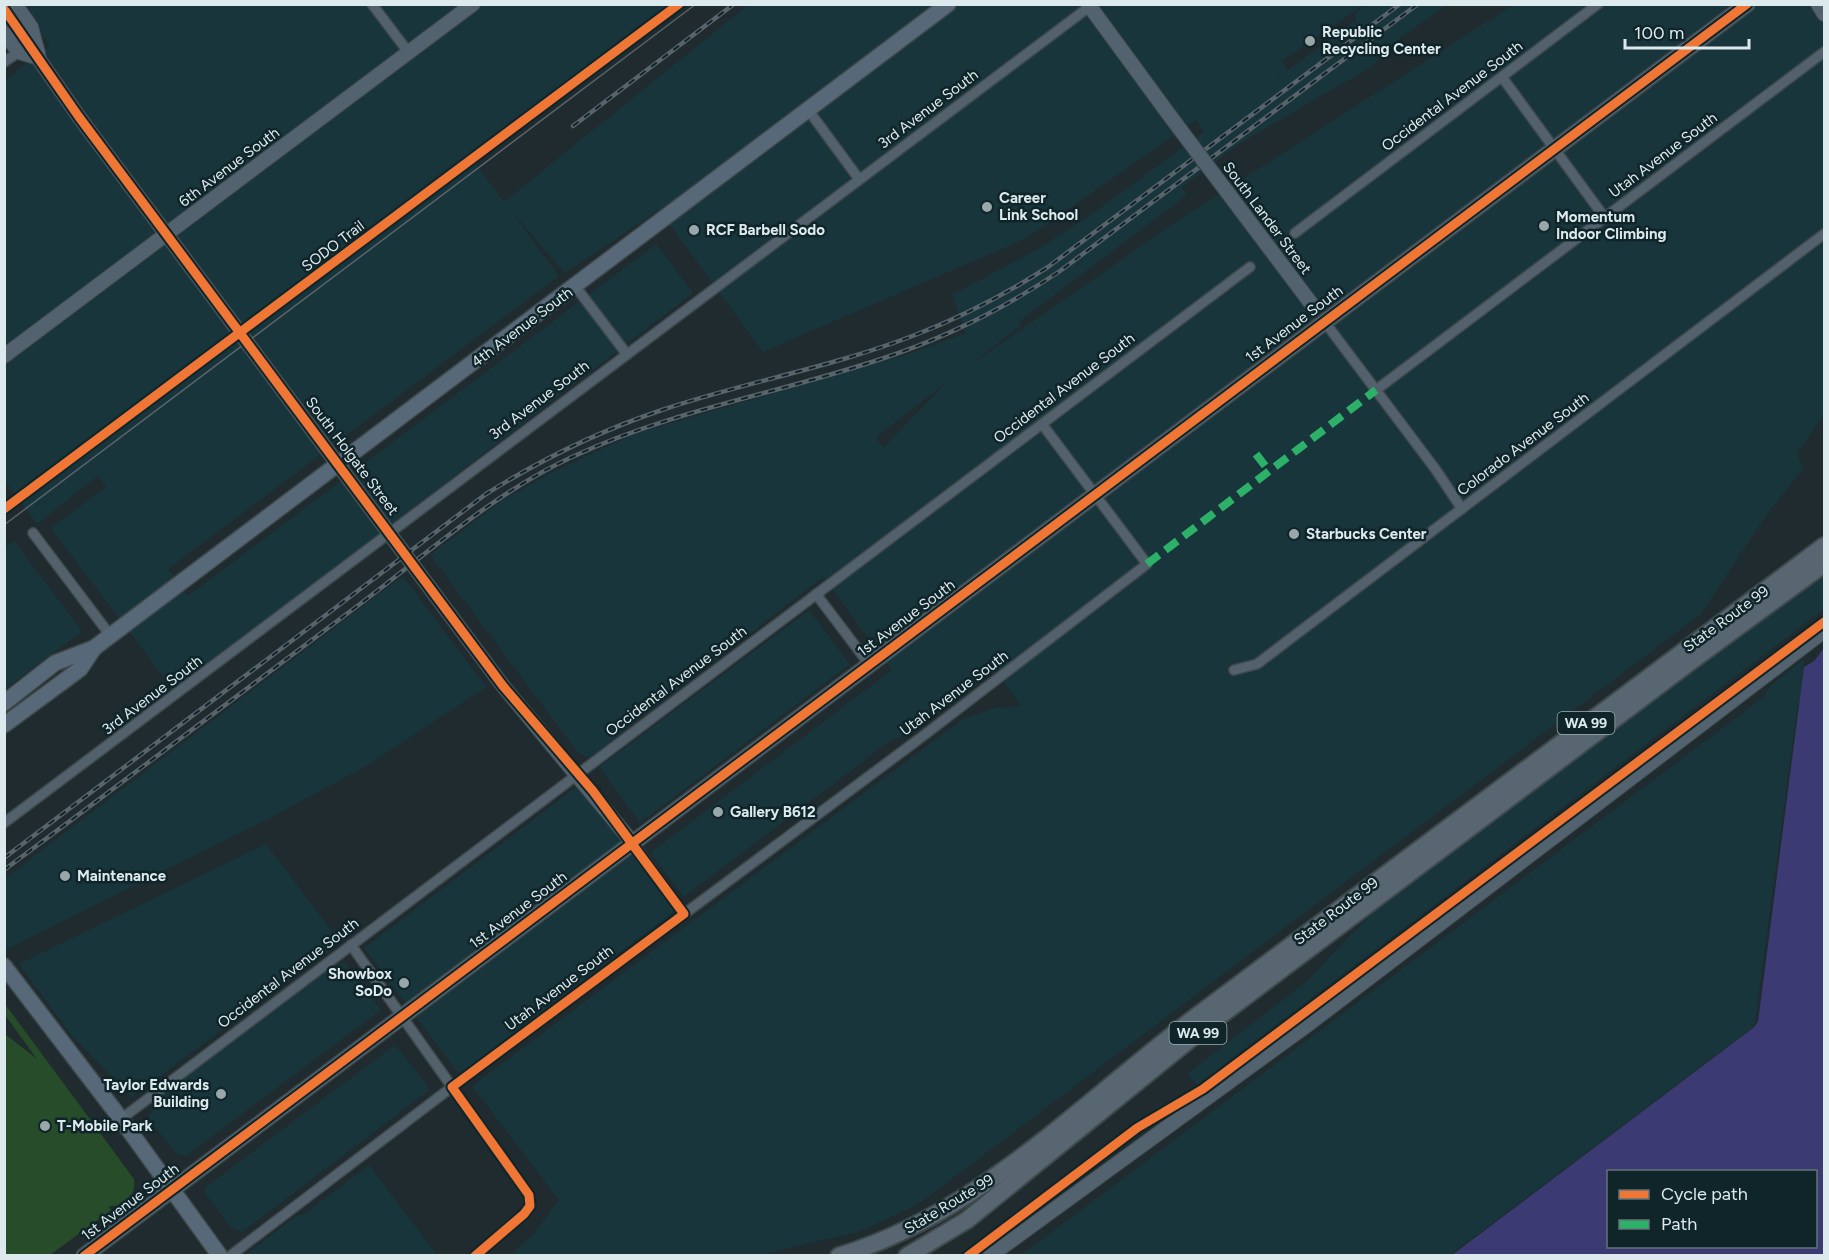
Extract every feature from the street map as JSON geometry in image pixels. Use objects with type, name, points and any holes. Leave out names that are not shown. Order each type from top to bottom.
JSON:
[{"type":"highway","name":"State Route 99","points":[[907,1256],[968,1220],[1205,1027],[1775,592],[1824,546]]},
{"type":"highway","name":"State Route 99","points":[[839,1256],[913,1228],[997,1175],[1148,1052],[1775,592],[1824,564]]},
{"type":"main road","name":"South Holgate Street","points":[[15,4],[31,27],[36,39],[39,58]]},
{"type":"main road","name":"6th Avenue South","points":[[4,356],[473,4]]},
{"type":"main road","name":"4th Avenue South","points":[[4,725],[80,669],[94,648],[110,635],[809,111],[948,4]]},
{"type":"main road","name":"1st Avenue South","points":[[84,1256],[1747,4]]},
{"type":"main road","points":[[1818,4],[1824,14]]},
{"type":"main road","name":"South Lander Street","points":[[1090,5],[1324,321]]},
{"type":"main road","name":"South Holgate Street","points":[[4,9],[79,117],[391,532],[503,686],[632,842]]},
{"type":"main road","points":[[4,33],[19,52],[39,58]]},
{"type":"main road","points":[[990,1256],[1310,1023],[1824,631]]},
{"type":"main road","points":[[4,714],[61,669],[94,648]]},
{"type":"main road","name":"4th Avenue South","points":[[4,703],[55,663],[94,648]]},
{"type":"main road","points":[[4,737],[29,717],[43,696]]},
{"type":"main road","points":[[4,966],[121,1119],[220,1256]]},
{"type":"street","points":[[372,4],[409,53]]},
{"type":"street","name":"Occidental Avenue South","points":[[1295,233],[1598,4]]},
{"type":"street","name":"3rd Avenue South","points":[[4,823],[171,701],[626,353],[1090,5]]},
{"type":"street","points":[[4,63],[19,52]]},
{"type":"street","name":"Utah Avenue South","points":[[1376,390],[1824,52]]},
{"type":"street","points":[[1502,77],[1605,218]]},
{"type":"street","points":[[809,111],[859,179]]},
{"type":"street","name":"Colorado Avenue South","points":[[1234,670],[1257,664],[1824,234]]},
{"type":"street","name":"Occidental Avenue South","points":[[121,1119],[1250,267]]},
{"type":"street","points":[[575,286],[626,353]]},
{"type":"street","name":"South Lander Street","points":[[1324,321],[1462,509]]},
{"type":"street","points":[[1042,424],[1095,494]]},
{"type":"street","name":"Utah Avenue South","points":[[230,1256],[1147,564],[1095,494]]},
{"type":"street","points":[[33,533],[110,635]]},
{"type":"street","points":[[816,594],[869,664]]},
{"type":"street","name":"South Holgate Street","points":[[632,842],[684,914]]},
{"type":"street","points":[[351,945],[526,1188],[529,1208],[519,1220],[475,1256]]},
{"type":"shaded area","points":[[21,5],[671,5],[468,154],[504,202],[748,5],[1364,5],[1282,61],[1288,70],[1205,132],[1196,120],[1027,238],[763,352],[659,210],[565,273],[511,211],[559,276],[168,569],[188,596],[656,244],[693,293],[174,691],[51,528],[106,487],[98,476],[37,524],[5,481],[5,80],[50,46]]},
{"type":"shaded area","points":[[1366,5],[1448,5],[1401,37],[1371,67],[1237,145],[1182,187],[1187,195],[1020,321],[1020,326],[966,368],[1177,221],[1513,5],[1824,5],[1824,415],[1797,453],[1803,469],[1767,514],[1700,615],[917,1205],[858,1232],[759,1255],[511,1255],[534,1233],[559,1200],[472,1086],[963,719],[995,708],[1021,706],[994,669],[898,739],[895,737],[684,897],[651,854],[655,849],[892,670],[823,577],[589,758],[579,754],[430,555],[501,501],[555,471],[634,434],[912,353],[966,333],[952,295],[1038,249],[1096,211],[1352,23],[1357,19],[1354,14]],"holes":[[[944,385],[883,448],[876,437]]]},
{"type":"shaded area","points":[[14,541],[82,631],[5,689],[5,547]]},
{"type":"shaded area","points":[[1824,573],[1824,609],[1197,1085],[1187,1074],[1306,982],[1370,915]]},
{"type":"shaded area","points":[[403,576],[486,687],[370,764],[276,815],[5,950],[5,878]]},
{"type":"shaded area","points":[[809,610],[850,664],[640,823],[599,767]]},
{"type":"shaded area","points":[[1824,648],[1824,1255],[1452,1255],[1758,1022],[1804,667],[1814,661]]},
{"type":"shaded area","points":[[1804,659],[1802,682],[1824,665],[1824,683],[1798,703],[1755,1022],[1752,1028],[1450,1255],[1020,1256],[1765,696],[1768,688]]},
{"type":"shaded area","points":[[580,784],[676,910],[459,1074],[364,948]]},
{"type":"shaded area","points":[[266,844],[340,942],[132,1097],[72,1036],[19,964]]},
{"type":"shaded area","points":[[345,962],[381,1010],[186,1156],[176,1154],[149,1119],[149,1115],[154,1110],[150,1102],[328,968]]},
{"type":"shaded area","points":[[395,1045],[428,1086],[428,1091],[242,1232],[231,1228],[205,1193],[206,1187]]},
{"type":"shaded area","points":[[369,1165],[437,1255],[245,1255],[295,1217],[304,1214]]},
{"type":"green space","name":"T-Mobile Park","points":[[5,1004],[134,1179],[133,1191],[129,1199],[120,1205],[109,1206],[111,1210],[50,1255],[5,1255],[5,1034],[37,1059],[5,1015]]},
{"type":"tram line","points":[[4,525],[696,4]]},
{"type":"railway","points":[[573,126],[734,4]]},
{"type":"railway","points":[[4,858],[486,494],[571,447],[639,418],[693,400],[884,346],[950,321],[1000,296],[1048,267],[1400,4]]},
{"type":"railway","points":[[4,870],[360,604],[463,524],[516,488],[572,457],[610,441],[688,414],[884,358],[930,341],[997,309],[1060,271],[1418,4]]},
{"type":"marked path","points":[[1147,564],[1376,390]]},
{"type":"marked path","points":[[1256,454],[1269,471]]},
{"type":"cycle path","name":"SODO Trail","points":[[4,509],[679,4]]},
{"type":"cycle path","points":[[84,1256],[1747,4]]},
{"type":"cycle path","points":[[4,9],[79,117],[503,686],[593,791],[684,914],[452,1087],[529,1195],[530,1206],[524,1214],[475,1256]]},
{"type":"cycle path","points":[[968,1256],[1137,1128],[1203,1089],[1824,622]]},
{"type":"place","name":"Republic Recycling Center","points":[[1310,41]]},
{"type":"place","name":"Career Link School","points":[[987,207]]},
{"type":"place","name":"Momentum Indoor Climbing","points":[[1544,226]]},
{"type":"place","name":"RCF Barbell Sodo","points":[[694,230]]},
{"type":"place","name":"Starbucks Center","points":[[1294,534]]},
{"type":"place","name":"Gallery B612","points":[[718,812]]},
{"type":"place","name":"Maintenance","points":[[65,876]]},
{"type":"place","name":"Showbox SoDo","points":[[404,983]]},
{"type":"place","name":"Taylor Edwards Building","points":[[221,1094]]},
{"type":"place","name":"T-Mobile Park","points":[[45,1126]]}]
